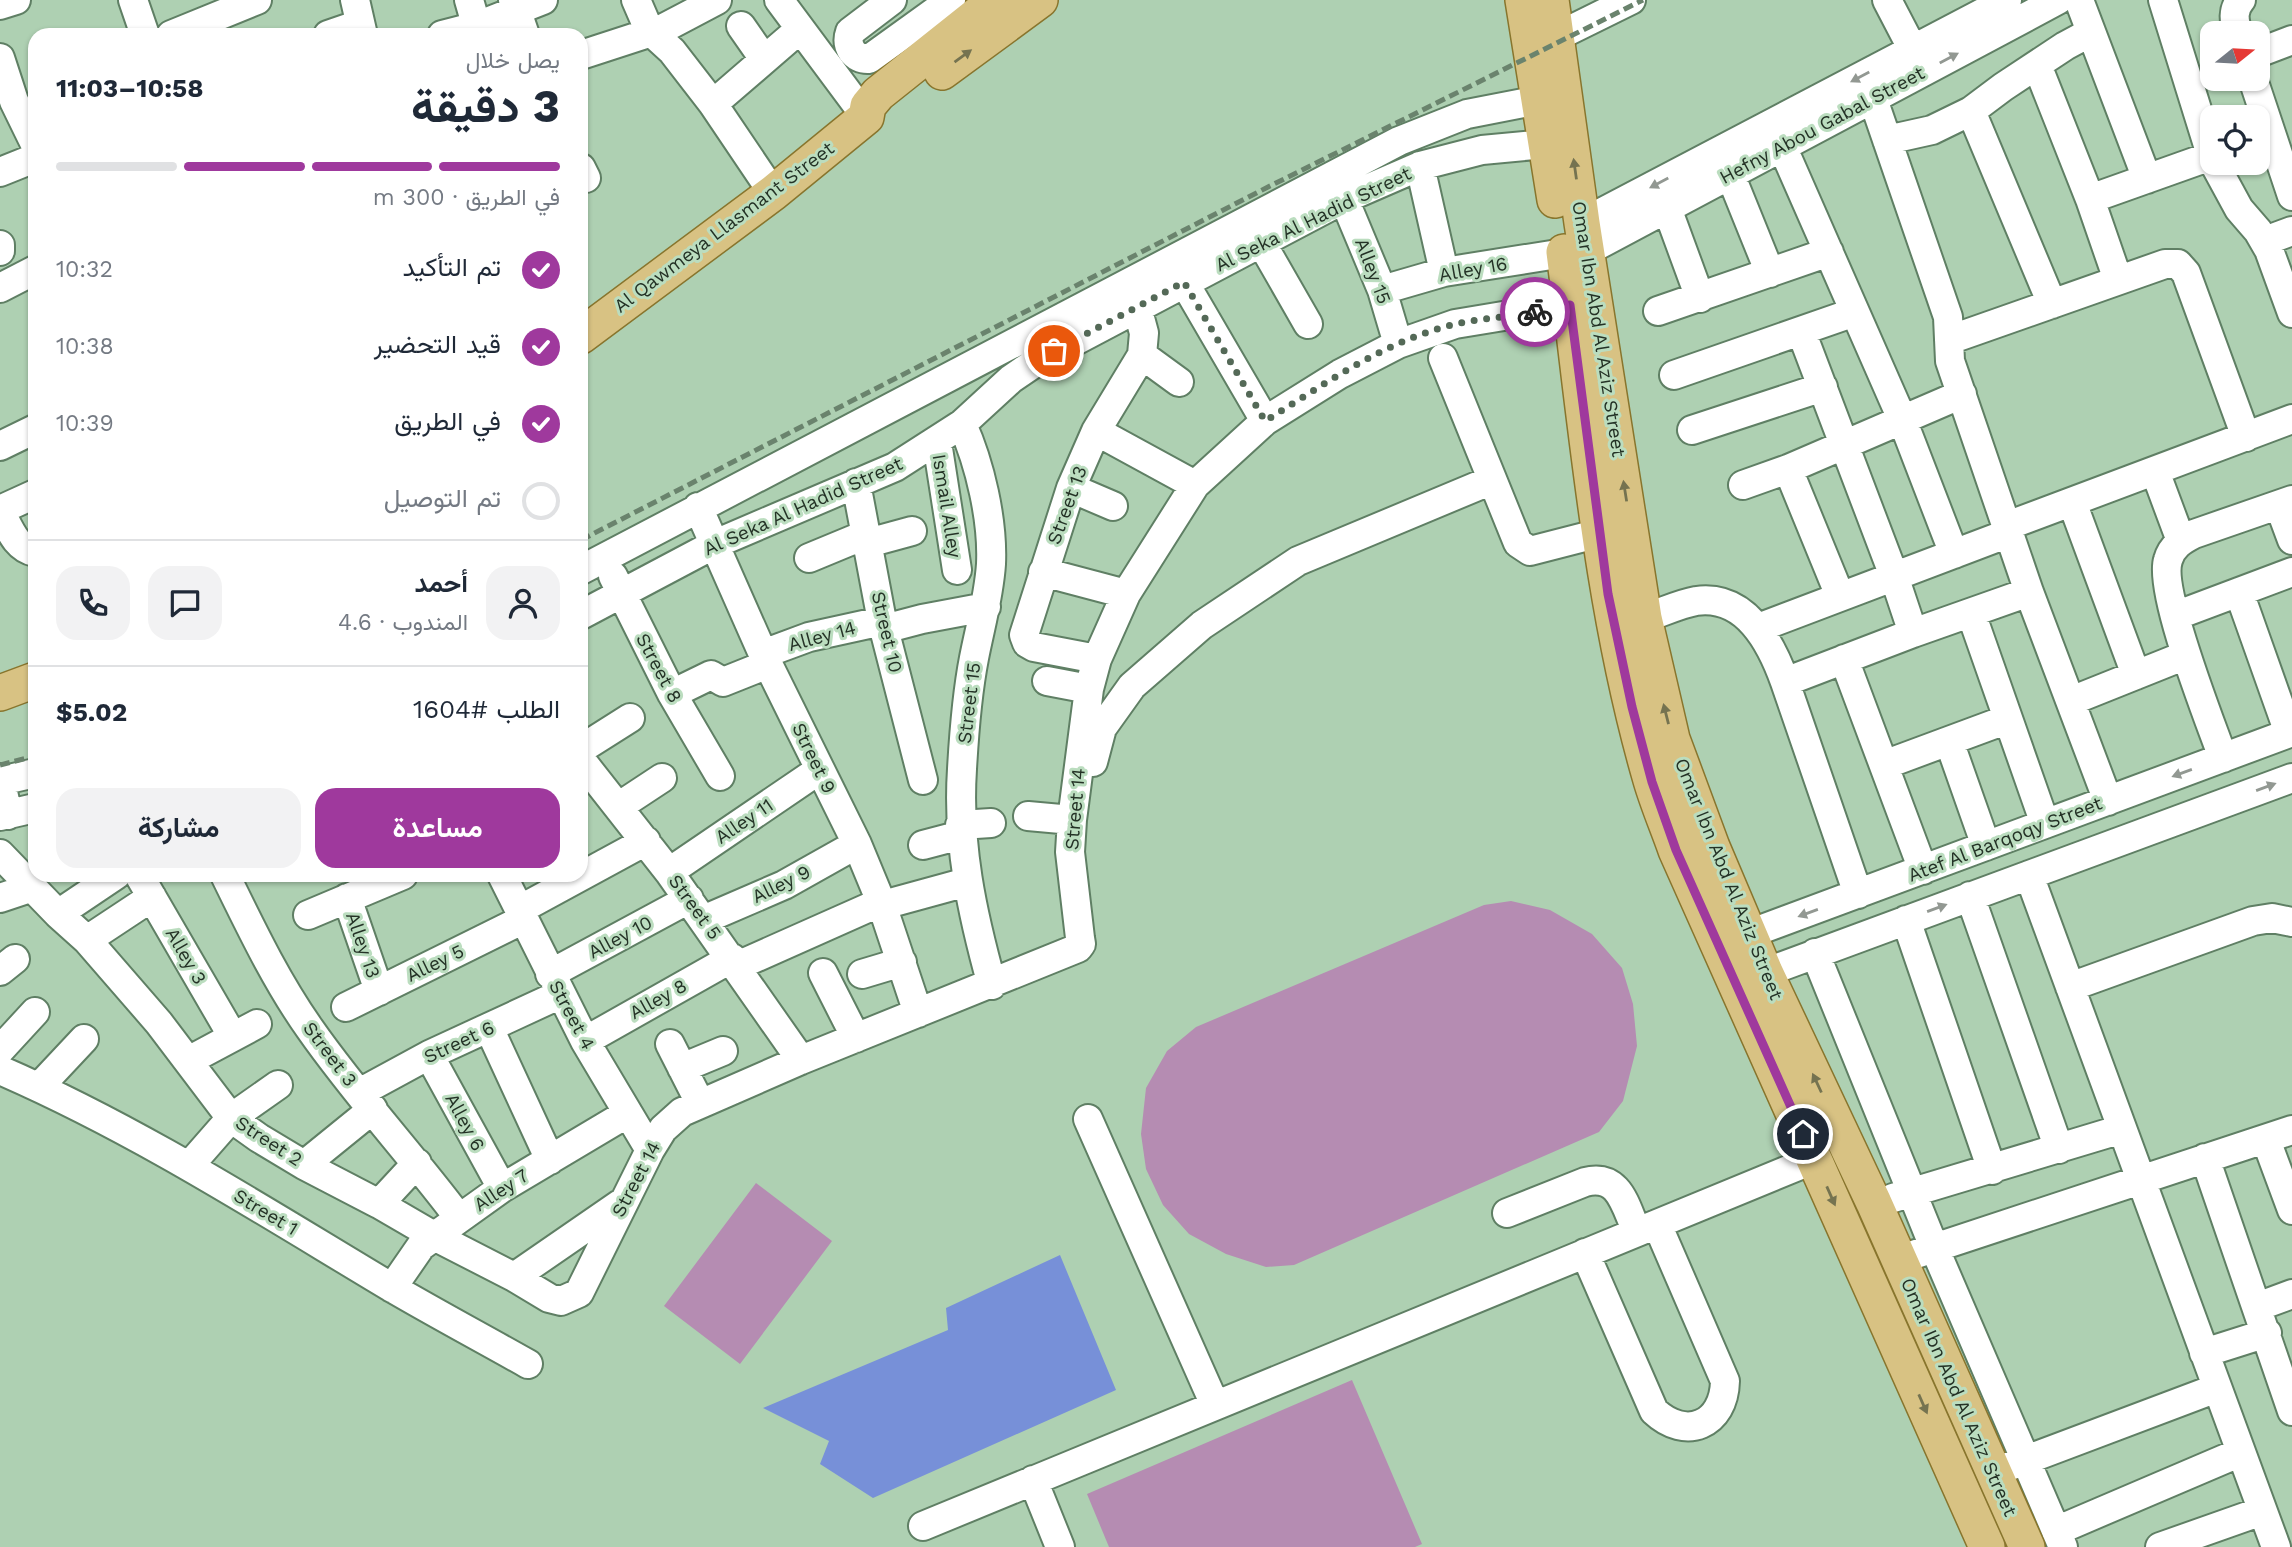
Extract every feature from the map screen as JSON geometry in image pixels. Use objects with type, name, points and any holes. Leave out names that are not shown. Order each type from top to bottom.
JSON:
[{"type":"main road","name":"Al Qawmeya Llasmant Street","points":[[866,117],[868,106],[878,94],[996,0]]},
{"type":"main road","name":"Al Qawmeya Llasmant Street","points":[[588,331],[773,192],[866,117],[881,117],[888,113],[1040,0]]},
{"type":"main road","name":"Omar Ibn Abd Al Aziz Street","points":[[1537,2],[1556,37],[1578,242],[1644,618],[1672,739],[1712,847],[1734,940]]},
{"type":"main road","name":"Omar Ibn Abd Al Aziz Street","points":[[1537,2],[1539,100],[1546,144],[1578,242],[1570,305],[1600,533],[1619,650],[1652,782],[1676,850],[1734,940],[1750,977],[1815,1159],[1987,1547]]},
{"type":"main road","points":[[0,693],[28,683]]},
{"type":"main road","name":"Omar Ibn Abd Al Aziz Street","points":[[1750,977],[1874,1203],[1993,1474],[2049,1542]]},
{"type":"street","points":[[0,5],[16,0]]},
{"type":"street","points":[[133,0],[143,28]]},
{"type":"street","points":[[189,28],[257,0]]},
{"type":"street","points":[[457,28],[475,20],[518,15],[543,0]]},
{"type":"street","points":[[636,0],[651,33],[672,51],[713,104],[773,192]]},
{"type":"street","points":[[588,53],[651,33],[717,0]]},
{"type":"street","points":[[779,0],[866,117]]},
{"type":"street","points":[[892,0],[850,32],[847,39],[855,56],[869,59],[951,0]]},
{"type":"street","points":[[1556,37],[1631,0]]},
{"type":"street","points":[[1887,0],[1913,50]]},
{"type":"street","name":"Hefny Abou Gabal Street","points":[[1578,242],[1913,50],[2007,0]]},
{"type":"street","name":"Hefny Abou Gabal Street","points":[[1578,242],[1667,208],[2057,0]]},
{"type":"street","points":[[2079,0],[2147,179]]},
{"type":"street","points":[[2163,0],[2200,120]]},
{"type":"street","points":[[2235,21],[2234,15],[2241,0]]},
{"type":"street","points":[[342,28],[359,19]]},
{"type":"street","points":[[741,26],[764,59]]},
{"type":"street","points":[[713,104],[800,29]]},
{"type":"street","points":[[1887,140],[1932,130],[1971,111],[2037,65],[2091,32]]},
{"type":"street","points":[[2270,48],[2292,40]]},
{"type":"street","points":[[0,58],[28,127]]},
{"type":"street","points":[[2037,65],[2090,199],[2118,280]]},
{"type":"street","points":[[2258,91],[2286,156],[2292,196]]},
{"type":"street","points":[[1873,99],[1948,317],[1950,361],[2029,592],[2108,801]]},
{"type":"street","name":"Al Seka Al Hadid Street","points":[[593,564],[1399,141],[1467,114],[1502,105],[1539,100]]},
{"type":"street","points":[[1971,111],[2052,303]]},
{"type":"street","name":"Al Seka Al Hadid Street","points":[[588,611],[715,544],[895,467],[962,424],[1011,379],[1039,360],[1344,199],[1420,166],[1482,150],[1546,144]]},
{"type":"street","points":[[1782,146],[1902,419],[1954,554]]},
{"type":"street","points":[[0,172],[28,161]]},
{"type":"street","points":[[2090,199],[2200,163]]},
{"type":"street","points":[[1420,166],[1444,272]]},
{"type":"street","points":[[1730,174],[1770,273]]},
{"type":"street","points":[[2221,175],[2239,209],[2265,242],[2291,310]]},
{"type":"street","name":"Alley 15","points":[[1344,199],[1382,290],[1398,344]]},
{"type":"street","points":[[1667,208],[1700,298]]},
{"type":"street","points":[[2265,242],[2292,232]]},
{"type":"street","points":[[1261,242],[1308,324]]},
{"type":"street","name":"Alley 16","points":[[1382,290],[1444,272],[1578,242]]},
{"type":"street","points":[[0,246],[0,251]]},
{"type":"street","points":[[1658,311],[1829,253]]},
{"type":"street","points":[[1949,340],[2165,264],[2178,264],[2183,268],[2246,437]]},
{"type":"street","points":[[1184,282],[1265,421]]},
{"type":"street","name":"Street 14","points":[[579,1293],[650,1150],[670,1121],[682,1112],[802,1060],[1078,948],[1080,938],[1060,868],[1072,820],[1089,689],[1097,659],[1126,594],[1195,485],[1265,421],[1340,374],[1398,344],[1455,324],[1570,305]]},
{"type":"street","points":[[1137,307],[1144,333],[1142,355],[1179,382]]},
{"type":"street","points":[[1674,374],[1855,312]]},
{"type":"street","points":[[1801,331],[1913,633]]},
{"type":"street","name":"Street 13","points":[[1097,659],[1034,647],[1027,643],[1025,627],[1071,488],[1096,431],[1142,355]]},
{"type":"street","points":[[1443,358],[1514,538],[1530,551],[1600,533]]},
{"type":"street","points":[[1692,430],[1823,387]]},
{"type":"street","points":[[1743,485],[1788,469],[1962,394]]},
{"type":"street","points":[[1758,628],[1954,554],[2072,502],[2292,419]]},
{"type":"street","name":"Street 15","points":[[962,424],[981,479],[991,562],[967,715],[962,769],[961,830],[967,882],[992,985]]},
{"type":"street","points":[[1096,431],[1195,485]]},
{"type":"street","points":[[0,446],[28,432]]},
{"type":"street","name":"Ismail Alley","points":[[937,442],[957,570]]},
{"type":"street","points":[[1788,469],[1840,596]]},
{"type":"street","points":[[2155,471],[2181,541]]},
{"type":"street","points":[[1088,778],[1102,728],[1132,686],[1202,625],[1298,561],[1492,480]]},
{"type":"street","name":"Street 10","points":[[856,483],[883,625],[923,780]]},
{"type":"street","points":[[1071,488],[1113,506]]},
{"type":"street","points":[[28,497],[0,511],[19,545],[28,551]]},
{"type":"street","points":[[2072,502],[2136,676]]},
{"type":"street","points":[[2223,758],[2175,616],[2165,573],[2172,550],[2181,541],[2286,502],[2292,540]]},
{"type":"street","name":"Street 9","points":[[698,508],[766,659],[857,844],[882,904],[918,1013]]},
{"type":"street","points":[[809,558],[868,538],[912,531]]},
{"type":"street","name":"Street 8","points":[[593,564],[620,594],[672,694],[720,776]]},
{"type":"street","points":[[1043,572],[1126,594]]},
{"type":"street","points":[[2175,616],[2292,572]]},
{"type":"street","points":[[1786,682],[2029,592]]},
{"type":"street","points":[[2239,592],[2291,733]]},
{"type":"street","points":[[1644,618],[1695,601],[1713,600],[1731,606],[1758,628],[1777,660],[1786,682],[1858,894]]},
{"type":"street","name":"Alley 14","points":[[672,694],[711,675],[723,682],[809,637],[986,607]]},
{"type":"street","points":[[1971,613],[2045,824]]},
{"type":"street","points":[[2071,701],[2186,655]]},
{"type":"street","points":[[1844,659],[1923,870]]},
{"type":"street","points":[[1046,681],[1089,689]]},
{"type":"street","points":[[588,745],[630,718]]},
{"type":"street","points":[[1884,765],[2008,719]]},
{"type":"street","name":"Atef Al Barqoqy Street","points":[[1734,940],[2291,733]]},
{"type":"street","points":[[1949,741],[1986,846]]},
{"type":"street","name":"Alley 11","points":[[669,872],[819,770]]},
{"type":"street","name":"Street 5","points":[[588,773],[600,796],[646,841],[735,962],[802,1060]]},
{"type":"street","points":[[28,775],[0,780],[4,816],[28,810]]},
{"type":"street","points":[[600,796],[662,778]]},
{"type":"street","name":"Atef Al Barqoqy Street","points":[[1750,977],[2292,778]]},
{"type":"street","points":[[1028,816],[1072,820]]},
{"type":"street","points":[[923,845],[961,830],[991,823]]},
{"type":"street","points":[[588,876],[646,841]]},
{"type":"street","name":"Alley 9","points":[[696,910],[784,885],[857,844]]},
{"type":"street","name":"Street 2","points":[[0,854],[87,940],[159,1023],[232,1118],[304,1165],[514,1276],[549,1298],[561,1301],[579,1293]]},
{"type":"street","points":[[2029,875],[2262,1511],[2279,1545]]},
{"type":"street","points":[[58,914],[106,882]]},
{"type":"street","name":"Street 3","points":[[229,882],[281,984],[310,1030],[459,1218]]},
{"type":"street","points":[[308,915],[386,882]]},
{"type":"street","name":"Street 4","points":[[506,882],[585,1041],[650,1150]]},
{"type":"street","points":[[522,915],[577,882]]},
{"type":"street","points":[[735,962],[882,904],[967,882]]},
{"type":"street","points":[[87,940],[146,886]]},
{"type":"street","name":"Alley 3","points":[[146,886],[245,1030],[188,1061]]},
{"type":"street","points":[[0,898],[33,887]]},
{"type":"street","points":[[1970,896],[2059,1149]]},
{"type":"street","name":"Alley 13","points":[[347,898],[379,991]]},
{"type":"street","name":"Alley 10","points":[[555,984],[696,910]]},
{"type":"street","name":"Alley 5","points":[[346,1007],[522,915]]},
{"type":"street","points":[[2070,987],[2262,919],[2292,922]]},
{"type":"street","points":[[1906,920],[1992,1170]]},
{"type":"street","points":[[1815,953],[1911,1193],[2026,1460],[2049,1542],[2241,1452]]},
{"type":"street","name":"Alley 8","points":[[585,1041],[735,962]]},
{"type":"street","points":[[862,974],[902,962]]},
{"type":"street","points":[[823,973],[856,1038]]},
{"type":"street","name":"Street 6","points":[[366,1101],[429,1055],[489,1028],[555,984]]},
{"type":"street","points":[[0,1050],[35,1012]]},
{"type":"street","points":[[489,1028],[550,1160]]},
{"type":"street","points":[[39,1087],[84,1039]]},
{"type":"street","points":[[700,1103],[676,1056],[723,1051]]},
{"type":"street","name":"Alley 6","points":[[429,1055],[502,1188]]},
{"type":"street","name":"Street 1","points":[[0,1070],[39,1087],[189,1166],[392,1288],[528,1364]]},
{"type":"street","points":[[189,1166],[232,1118],[278,1086]]},
{"type":"street","points":[[304,1165],[366,1101]]},
{"type":"street","name":"Alley 7","points":[[392,1288],[421,1246],[434,1236],[502,1188],[628,1113]]},
{"type":"street","points":[[1088,1119],[1215,1405]]},
{"type":"street","points":[[1874,1203],[1992,1170],[2122,1129]]},
{"type":"street","points":[[1898,1260],[2279,1135],[2292,1210]]},
{"type":"street","points":[[2205,1158],[2292,1411]]},
{"type":"street","points":[[923,1526],[1815,1159]]},
{"type":"street","points":[[379,1204],[417,1163]]},
{"type":"street","points":[[1507,1213],[1599,1178],[1612,1183],[1647,1228],[1725,1381],[1725,1396],[1719,1410],[1708,1420],[1694,1426],[1679,1426],[1665,1421],[1654,1410],[1585,1253]]},
{"type":"street","points":[[514,1276],[623,1202]]},
{"type":"street","points":[[2257,1307],[2292,1294]]},
{"type":"street","points":[[2204,1353],[2267,1333]]},
{"type":"street","points":[[1993,1474],[2217,1388]]},
{"type":"street","points":[[1033,1480],[1060,1547]]},
{"type":"street","points":[[2160,1547],[2262,1511]]},
{"type":"shaded area","points":[[1511,901],[1550,910],[1592,934],[1622,968],[1633,1004],[1637,1046],[1623,1101],[1599,1132],[1294,1265],[1266,1267],[1226,1254],[1189,1234],[1163,1205],[1146,1169],[1141,1134],[1146,1088],[1167,1051],[1196,1027],[1484,905]]},
{"type":"shaded area","points":[[756,1183],[832,1241],[740,1364],[664,1306]]},
{"type":"shaded area","points":[[1352,1380],[1422,1544],[1415,1547],[1109,1547],[1087,1494]]},
{"type":"water","points":[[1060,1255],[1116,1390],[873,1498],[820,1464],[829,1441],[763,1408],[948,1330],[946,1308]]},
{"type":"railway","points":[[588,536],[1268,187],[1643,0]]},
{"type":"railway","points":[[0,765],[28,758]]},
{"type":"way so far","points":[[1054,351],[1184,282],[1265,421],[1340,374],[1398,344],[1455,324],[1535,312]]},
{"type":"route","points":[[1535,312],[1570,305],[1608,594],[1632,707],[1652,782],[1676,850],[1803,1134]]}]
